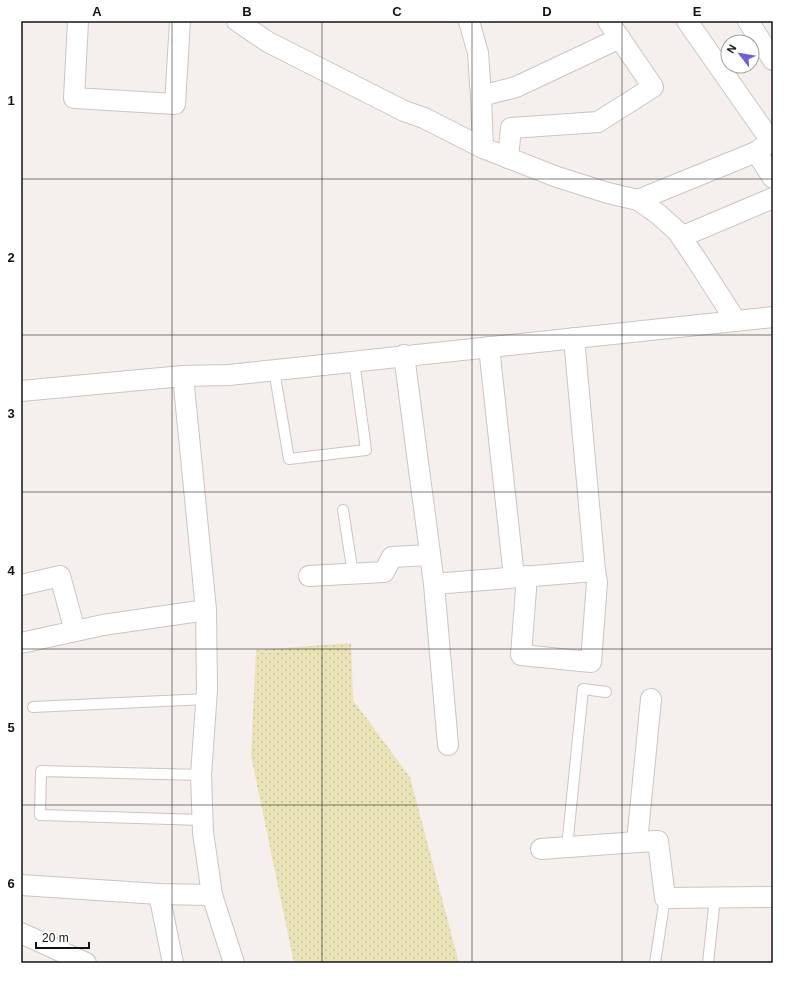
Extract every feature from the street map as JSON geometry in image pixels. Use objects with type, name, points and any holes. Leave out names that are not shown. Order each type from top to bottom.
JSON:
[{"type":"street","points":[[78,21],[74,98],[175,104],[180,21]]},
{"type":"street","points":[[237,21],[268,42],[404,111],[424,118],[483,148],[557,177],[608,193],[638,200],[658,214],[677,231],[736,321]]},
{"type":"street","points":[[468,21],[478,53],[483,148]]},
{"type":"street","points":[[687,21],[767,144],[773,178]]},
{"type":"street","points":[[748,21],[773,60]]},
{"type":"street","points":[[481,96],[516,87],[614,27],[652,87],[598,122],[511,128],[508,158]]},
{"type":"street","points":[[638,200],[767,144]]},
{"type":"street","points":[[681,237],[773,198]]},
{"type":"street","points":[[21,391],[183,376],[274,370],[773,317]]},
{"type":"street","points":[[490,347],[520,577],[521,655],[591,662],[597,582],[574,338]]},
{"type":"street","points":[[404,355],[434,584],[448,745]]},
{"type":"street","points":[[183,376],[206,610],[207,699],[201,775],[203,832],[212,895],[234,963]]},
{"type":"street","points":[[309,576],[384,572],[392,557],[430,555]]},
{"type":"street","points":[[434,584],[595,571]]},
{"type":"street","points":[[21,584],[60,576],[75,631]]},
{"type":"street","points":[[21,643],[103,625],[206,610]]},
{"type":"street","points":[[637,842],[651,699]]},
{"type":"street","points":[[541,849],[658,841],[664,898],[773,897]]},
{"type":"street","points":[[21,885],[159,894],[212,895]]},
{"type":"street","points":[[159,894],[173,963]]},
{"type":"street","points":[[21,933],[86,963]]},
{"type":"lane","points":[[274,370],[289,459],[366,450],[354,361]]},
{"type":"lane","points":[[343,510],[353,574]]},
{"type":"lane","points":[[567,847],[583,689],[606,692]]},
{"type":"lane","points":[[34,707],[207,699]]},
{"type":"lane","points":[[201,775],[41,770],[40,815],[202,820]]},
{"type":"lane","points":[[655,963],[664,898]]},
{"type":"lane","points":[[708,963],[715,898]]},
{"type":"shaded area","points":[[351,643],[353,700],[410,777],[459,963],[294,963],[251,756],[256,650]]}]
